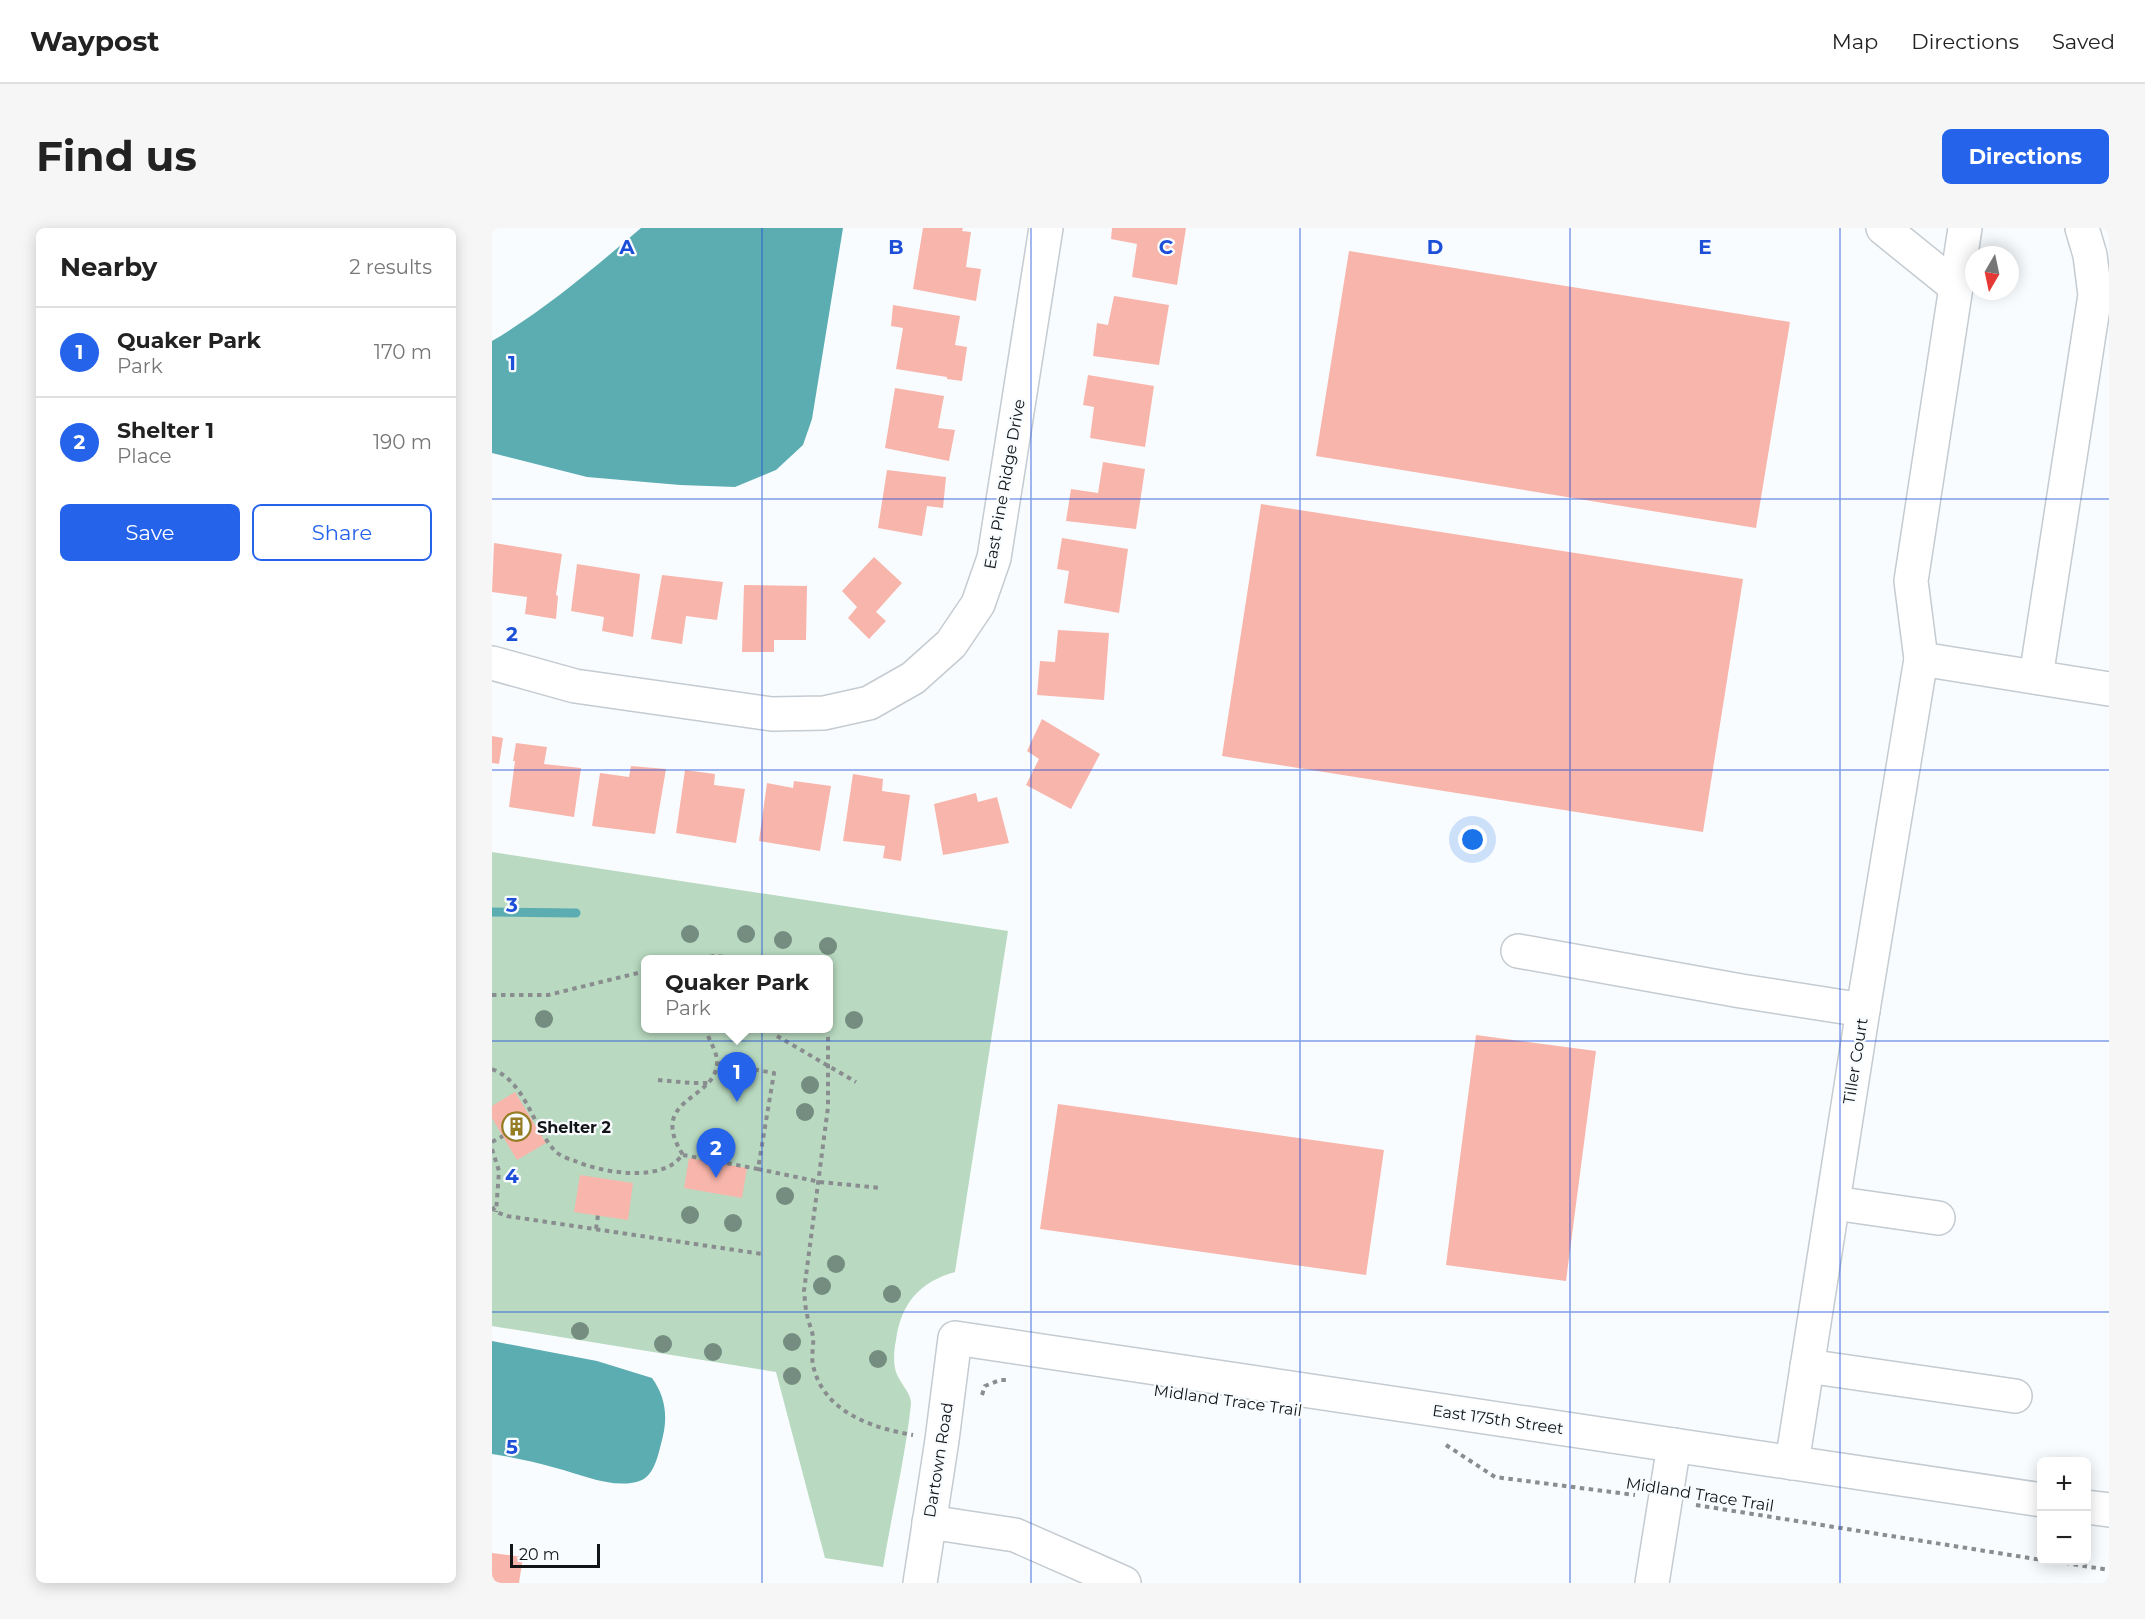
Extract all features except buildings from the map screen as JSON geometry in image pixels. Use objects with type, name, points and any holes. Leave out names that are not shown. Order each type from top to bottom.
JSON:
[{"type":"street","name":"East Pine Ridge Drive","points":[[492,663],[575,686],[772,714],[824,713],[869,703],[914,678],[951,644],[958,634],[978,604],[994,558],[1046,228]]},
{"type":"street","points":[[1882,228],[1956,287]]},
{"type":"street","name":"Tiller Court","points":[[1792,1463],[1921,659],[1911,581],[1965,228]]},
{"type":"street","points":[[2036,677],[2095,295],[2090,255],[2082,228]]},
{"type":"street","points":[[1921,659],[2109,689]]},
{"type":"street","points":[[1518,951],[1741,991],[1863,1010]]},
{"type":"street","points":[[1834,1203],[1938,1218]]},
{"type":"street","name":"Dartown Road","points":[[920,1583],[955,1338]]},
{"type":"street","name":"East 175th Street","points":[[955,1338],[2037,1499]]},
{"type":"street","points":[[1807,1366],[2015,1396]]},
{"type":"street","points":[[1652,1583],[1674,1445]]},
{"type":"street","points":[[2091,1508],[2109,1510]]},
{"type":"street","points":[[929,1522],[1015,1535],[1124,1583]]},
{"type":"path","points":[[492,994],[548,996],[641,972]]},
{"type":"path","points":[[708,1033],[717,1054],[715,1074],[709,1083],[680,1106],[675,1115],[674,1134],[676,1144],[683,1155],[820,1182],[880,1188]]},
{"type":"path","points":[[827,1033],[828,1107],[804,1291],[813,1335],[812,1363],[817,1378],[827,1395],[844,1411],[866,1423],[888,1431],[942,1440]]},
{"type":"path","points":[[777,1036],[856,1082]]},
{"type":"path","points":[[717,1064],[774,1072],[759,1169]]},
{"type":"path","points":[[492,1069],[501,1072],[516,1086],[532,1117],[556,1153],[585,1166],[629,1174],[655,1170],[673,1164],[683,1155]]},
{"type":"path","points":[[658,1080],[709,1083]]},
{"type":"path","points":[[492,1142],[503,1136]]},
{"type":"path","points":[[492,1149],[499,1171],[496,1212]]},
{"type":"path","points":[[604,1171],[604,1179]]},
{"type":"path","points":[[492,1207],[496,1212],[762,1254]]},
{"type":"path","points":[[596,1229],[598,1215]]},
{"type":"path","points":[[981,1396],[985,1386],[1000,1380],[1010,1380]]},
{"type":"path","name":"Midland Trace Trail","points":[[1436,1443],[1446,1445],[1495,1477],[1665,1500],[2037,1559]]},
{"type":"path","points":[[2078,1565],[2109,1570]]},
{"type":"green space","points":[[492,852],[1008,931],[955,1272],[942,1276],[922,1288],[907,1305],[898,1327],[894,1352],[895,1368],[910,1396],[911,1404],[883,1567],[825,1558],[776,1372],[492,1326]]},
{"type":"water","points":[[641,228],[843,228],[812,419],[803,445],[776,470],[735,487],[680,485],[587,477],[492,453],[492,341],[550,302]]},
{"type":"water","points":[[492,1341],[597,1361],[652,1378],[661,1394],[665,1418],[658,1454],[650,1474],[632,1483],[610,1483],[492,1454]]},
{"type":"waterway","points":[[492,912],[576,913]]},
{"type":"place","name":"Quaker Park","points":[[737,1102]]},
{"type":"place","name":"Shelter 2","points":[[516,1127]]},
{"type":"place","name":"Shelter 1","points":[[716,1178]]}]
